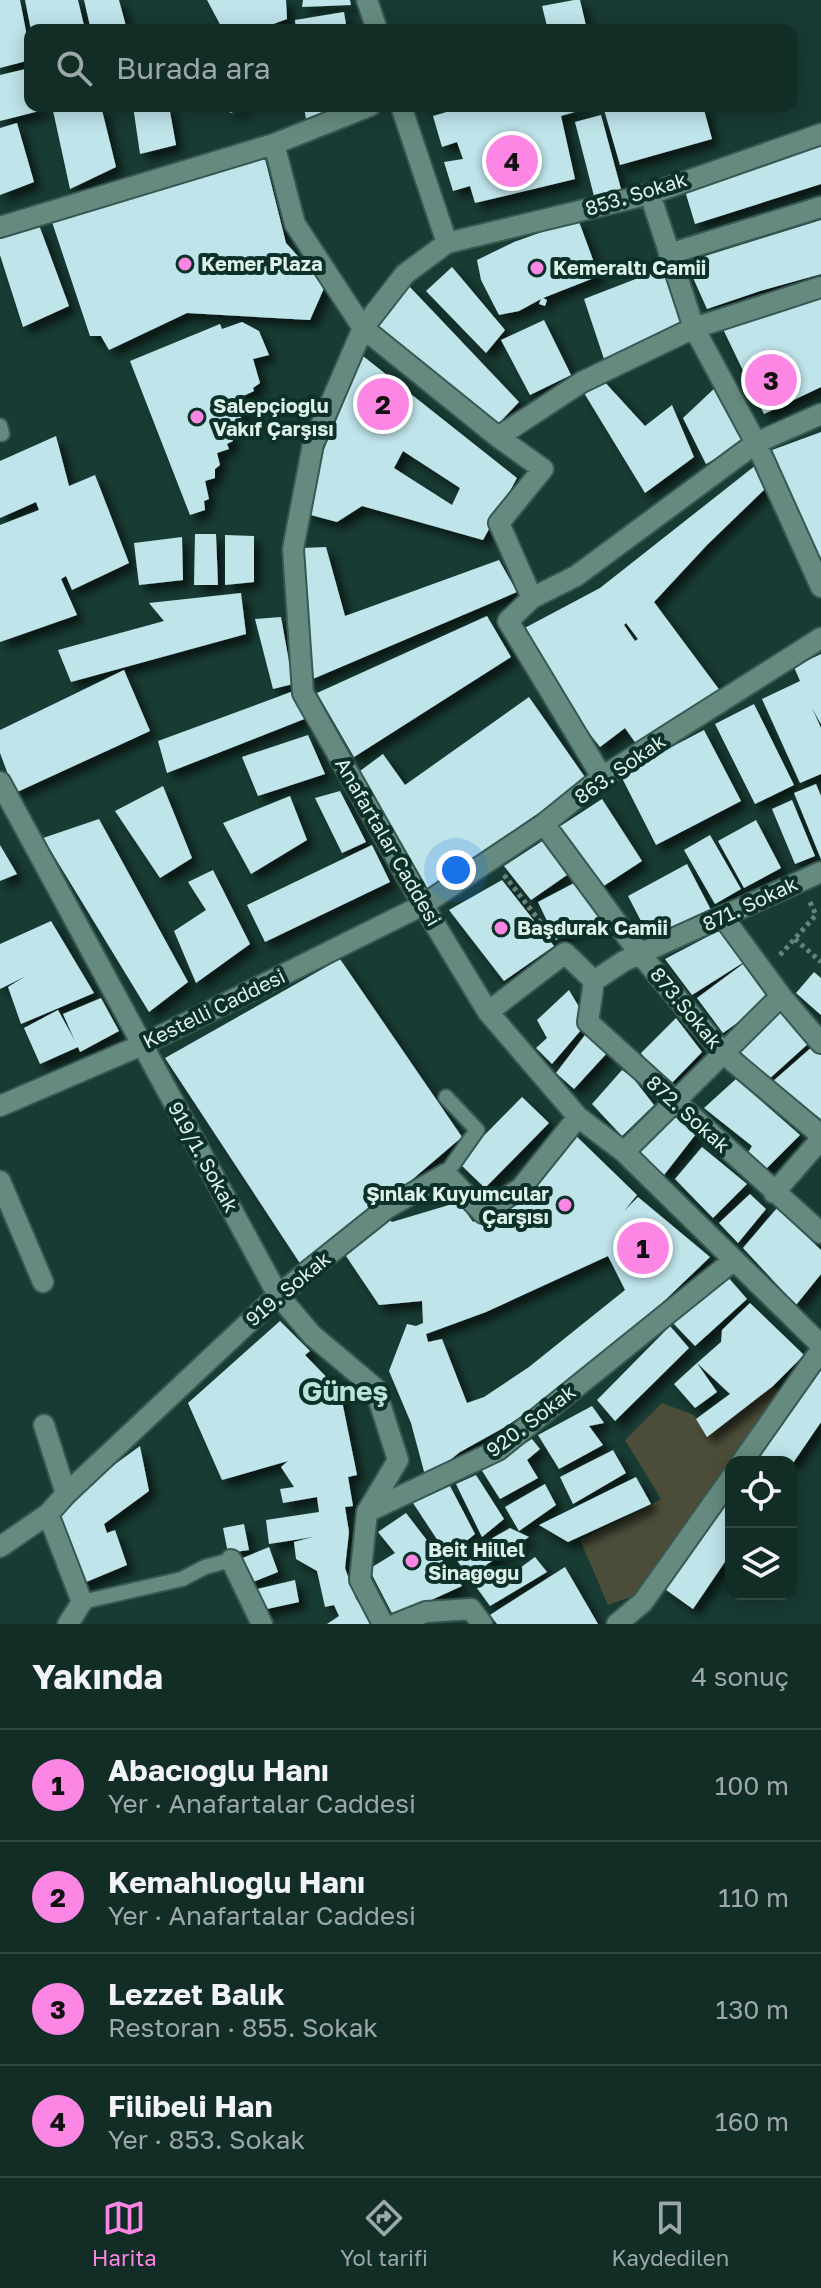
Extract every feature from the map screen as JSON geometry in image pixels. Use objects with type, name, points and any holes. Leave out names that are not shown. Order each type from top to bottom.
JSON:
[{"type":"street","points":[[367,0],[375,24]]},
{"type":"street","points":[[0,227],[274,144],[355,112]]},
{"type":"street","points":[[403,112],[447,243]]},
{"type":"street","name":"853. Sokak","points":[[447,243],[650,194],[821,134]]},
{"type":"street","points":[[274,144],[295,224],[363,328],[498,437],[543,469],[499,523],[532,598]]},
{"type":"street","points":[[650,194],[694,328],[756,443],[821,587]]},
{"type":"street","points":[[669,254],[821,207]]},
{"type":"street","name":"Anafartalar Caddesi","points":[[447,243],[405,274],[363,328],[313,444],[293,549],[303,693],[423,905],[488,1012],[578,1117],[624,1152],[821,1347]]},
{"type":"street","points":[[498,437],[582,382],[694,328],[821,287]]},
{"type":"street","points":[[602,777],[508,621],[532,598],[576,576],[756,443],[821,414]]},
{"type":"street","name":"863. Sokak","points":[[423,905],[544,824],[602,777],[821,638]]},
{"type":"street","name":"919/1. Sokak","points":[[0,782],[278,1295],[312,1335],[375,1388],[398,1460],[367,1512]]},
{"type":"street","name":"873.Sokak","points":[[544,824],[640,954],[723,1053],[821,1137]]},
{"type":"street","name":"871. Sokak","points":[[594,981],[640,954],[821,872]]},
{"type":"street","name":"Kestelli Caddesi","points":[[0,1106],[142,1045],[423,905]]},
{"type":"street","points":[[723,917],[781,996],[821,1043]]},
{"type":"street","points":[[488,1012],[565,953],[594,981]]},
{"type":"street","name":"872. Sokak","points":[[594,981],[588,1022],[821,1233]]},
{"type":"street","points":[[624,1152],[781,996]]},
{"type":"street","points":[[446,1174],[483,1213],[521,1188],[578,1117]]},
{"type":"street","points":[[774,1193],[821,1137]]},
{"type":"street","name":"919. Sokak","points":[[0,1547],[48,1514],[278,1295],[387,1208],[446,1174]]},
{"type":"street","points":[[0,1181],[43,1282]]},
{"type":"street","name":"920. Sokak","points":[[367,1512],[498,1450],[734,1260]]},
{"type":"street","points":[[746,1456],[821,1347]]},
{"type":"street","points":[[44,1425],[66,1494]]},
{"type":"street","points":[[617,1624],[643,1602],[725,1486]]},
{"type":"street","points":[[367,1512],[360,1580],[383,1624]]},
{"type":"street","points":[[48,1514],[82,1602],[68,1624]]},
{"type":"street","points":[[231,1560],[262,1624]]},
{"type":"street","points":[[396,1624],[426,1612],[471,1609],[482,1624]]},
{"type":"lane","points":[[446,1097],[477,1130],[446,1174]]},
{"type":"lane","points":[[82,1602],[182,1579],[205,1567],[231,1560]]},
{"type":"path","points":[[491,858],[565,953]]},
{"type":"path","points":[[764,973],[816,915],[799,882]]},
{"type":"path","points":[[795,939],[821,962]]},
{"type":"green space","points":[[773,1386],[788,1396],[746,1456],[725,1456],[725,1486],[652,1589],[608,1605],[580,1540],[661,1499],[625,1440],[662,1403],[694,1415],[707,1436]]},
{"type":"building","points":[[0,0],[20,0],[25,24],[24,62],[0,68]]},
{"type":"building","points":[[25,0],[78,0],[84,24],[30,24]]},
{"type":"building","points":[[84,0],[119,0],[125,24],[90,24]]},
{"type":"building","points":[[207,0],[286,0],[287,19],[273,24],[220,24]]},
{"type":"building","points":[[303,0],[350,0],[351,5],[302,7]]},
{"type":"building","points":[[580,0],[586,24],[546,24],[542,6]]},
{"type":"building","points":[[344,12],[346,24],[295,24],[295,20]]},
{"type":"building","points":[[24,69],[24,112],[35,112],[0,121],[0,75]]},
{"type":"building","points":[[53,112],[102,112],[116,167],[70,189]]},
{"type":"building","points":[[134,112],[170,112],[176,145],[140,154]]},
{"type":"building","points":[[305,112],[326,112],[306,120]]},
{"type":"building","points":[[447,112],[575,112],[561,116],[575,179],[475,203],[470,186],[453,191],[444,162],[463,159],[457,142],[442,147],[433,116]]},
{"type":"building","points":[[605,112],[705,112],[712,139],[620,165]]},
{"type":"building","points":[[601,115],[621,189],[594,196],[575,122]]},
{"type":"building","points":[[17,123],[34,182],[0,195],[0,128]]},
{"type":"building","points":[[821,146],[821,184],[695,224],[685,191]]},
{"type":"building","name":"Kemer Plaza","points":[[265,159],[286,243],[325,286],[310,320],[187,313],[109,350],[101,336],[90,336],[52,222]]},
{"type":"building","name":"Kemeraltı Camii","points":[[578,219],[599,276],[543,298],[547,300],[545,306],[539,304],[541,299],[519,311],[499,315],[481,280],[477,260],[514,242]]},
{"type":"building","points":[[821,220],[821,274],[707,309],[686,262]]},
{"type":"building","points":[[39,225],[69,306],[23,327],[0,255],[0,238]]},
{"type":"building","points":[[452,267],[505,330],[486,353],[426,291]]},
{"type":"building","points":[[664,268],[685,329],[606,365],[584,299]]},
{"type":"building","points":[[407,284],[519,402],[495,427],[378,325]]},
{"type":"building","points":[[821,293],[821,387],[764,414],[722,327]]},
{"type":"building","points":[[544,320],[571,375],[530,395],[501,340]]},
{"type":"building","name":"Salepçioğlu Vakıf Çarşısı","points":[[242,322],[259,331],[269,355],[253,359],[260,383],[253,388],[254,391],[239,398],[246,413],[240,415],[242,420],[228,426],[233,441],[227,444],[229,449],[217,453],[220,465],[215,469],[215,478],[205,481],[209,499],[204,501],[205,510],[190,515],[130,361],[220,324],[222,329]]},
{"type":"building","points":[[363,356],[517,478],[483,540],[362,506],[337,522],[307,514],[307,490]],"holes":[[[403,451],[460,488],[452,505],[394,468]]]},
{"type":"building","points":[[601,378],[645,426],[672,405],[694,457],[645,493],[581,388]]},
{"type":"building","points":[[717,386],[747,440],[706,464],[683,418]]},
{"type":"building","points":[[821,432],[821,566],[772,450]]},
{"type":"building","points":[[56,436],[69,486],[95,475],[129,563],[72,590],[66,576],[61,579],[77,615],[0,642],[0,525],[39,510],[36,502],[0,518],[0,461]]},
{"type":"building","points":[[756,465],[768,486],[654,602],[721,692],[683,719],[679,714],[637,745],[625,728],[600,747],[551,684],[519,631],[600,588]],"holes":[[[626,623],[638,639],[635,641],[624,625]]]},
{"type":"building","points":[[195,534],[216,534],[218,585],[194,585]]},
{"type":"building","points":[[225,535],[254,536],[254,582],[225,585]]},
{"type":"building","points":[[182,537],[183,580],[139,585],[134,543]]},
{"type":"building","points":[[326,547],[345,616],[499,560],[517,592],[308,681],[301,548]]},
{"type":"building","points":[[241,593],[246,634],[71,682],[58,650],[164,621],[149,603]]},
{"type":"building","points":[[487,616],[511,657],[354,757],[317,693]]},
{"type":"building","points":[[281,617],[293,684],[273,689],[255,619]]},
{"type":"building","points":[[821,654],[821,724],[812,708],[821,728],[821,774],[800,783],[762,699],[800,681],[794,667]]},
{"type":"building","points":[[124,670],[150,731],[15,793],[0,753],[0,730]]},
{"type":"building","points":[[299,689],[312,716],[167,773],[158,741]]},
{"type":"building","points":[[529,697],[587,780],[428,889],[360,771],[383,754],[405,785]]},
{"type":"building","points":[[754,704],[794,785],[755,804],[715,724]]},
{"type":"building","points":[[704,730],[741,801],[656,845],[620,774]]},
{"type":"building","points":[[308,735],[325,774],[258,796],[242,757]]},
{"type":"building","points":[[816,784],[821,796],[821,859],[794,793]]},
{"type":"building","points":[[163,786],[192,858],[160,878],[115,811]]},
{"type":"building","points":[[340,791],[366,842],[342,853],[315,798]]},
{"type":"building","points":[[290,796],[307,840],[251,874],[223,823]]},
{"type":"building","points":[[602,799],[642,861],[599,889],[559,827]]},
{"type":"building","points":[[792,800],[815,856],[795,864],[772,809]]},
{"type":"building","points":[[99,819],[188,982],[149,1012],[43,838]]},
{"type":"building","points":[[756,820],[781,868],[744,888],[718,841]]},
{"type":"building","points":[[710,835],[741,889],[715,904],[684,850]]},
{"type":"building","points":[[544,840],[567,875],[531,900],[504,866]]},
{"type":"building","points":[[0,845],[17,874],[0,881]]},
{"type":"building","points":[[372,845],[390,882],[265,942],[247,905]]},
{"type":"building","points":[[687,864],[712,912],[653,944],[628,896]]},
{"type":"building","points":[[213,870],[250,944],[196,983],[174,931],[206,910],[188,882]]},
{"type":"building","name":"Başdurak Camii","points":[[502,880],[554,946],[504,981],[449,910]]},
{"type":"building","points":[[576,882],[601,917],[556,940],[538,902]]},
{"type":"building","points":[[51,921],[94,993],[21,1024],[8,987],[26,976],[0,989],[0,944]]},
{"type":"building","points":[[722,929],[744,962],[692,995],[665,959]]},
{"type":"building","points":[[340,959],[462,1137],[305,1271],[165,1058]]},
{"type":"building","points":[[743,964],[769,1000],[723,1033],[697,998]]},
{"type":"building","points":[[814,972],[821,978],[821,1015],[796,993]]},
{"type":"building","points":[[569,990],[582,1012],[581,1030],[552,1064],[536,1048],[547,1038],[537,1020]]},
{"type":"building","points":[[101,998],[119,1031],[80,1052],[78,1047],[40,1064],[24,1028],[58,1010],[75,1041],[63,1014]]},
{"type":"building","points":[[779,1008],[810,1042],[768,1080],[737,1048]]},
{"type":"building","points":[[676,1018],[702,1052],[667,1088],[641,1053]]},
{"type":"building","points":[[585,1035],[607,1053],[574,1089],[556,1073]]},
{"type":"building","points":[[813,1046],[821,1053],[821,1119],[771,1083]]},
{"type":"building","points":[[622,1070],[633,1078],[654,1105],[622,1136],[592,1104]]},
{"type":"building","points":[[736,1079],[800,1135],[765,1170],[746,1156],[752,1146],[704,1108]]},
{"type":"building","points":[[522,1097],[549,1123],[485,1188],[458,1162]]},
{"type":"building","points":[[675,1115],[696,1134],[664,1175],[637,1150]]},
{"type":"building","points":[[572,1132],[637,1195],[624,1211],[638,1197],[710,1257],[640,1324],[549,1397],[460,1452],[426,1479],[411,1423],[389,1371],[407,1324],[416,1326],[423,1323],[422,1301],[379,1305],[344,1253],[385,1216],[392,1222],[459,1202],[473,1222],[524,1191]],"holes":[[[608,1256],[625,1290],[529,1367],[484,1397],[467,1403],[442,1339],[428,1342],[426,1334],[486,1312]]]},
{"type":"building","points":[[702,1147],[747,1184],[713,1218],[675,1179]]},
{"type":"building","points":[[750,1194],[766,1209],[738,1243],[719,1223]]},
{"type":"building","points":[[777,1208],[821,1250],[821,1274],[796,1305],[743,1248]]},
{"type":"building","points":[[727,1276],[747,1299],[695,1346],[673,1323]]},
{"type":"building","points":[[750,1303],[804,1355],[773,1386],[707,1437],[696,1419],[730,1394],[697,1363],[721,1342],[722,1330]]},
{"type":"building","points":[[280,1321],[310,1351],[305,1355],[340,1391],[357,1475],[348,1477],[353,1506],[345,1507],[349,1532],[345,1568],[356,1599],[372,1622],[370,1624],[327,1624],[339,1616],[334,1605],[325,1607],[317,1571],[296,1559],[294,1542],[313,1537],[269,1544],[266,1520],[319,1512],[317,1497],[283,1503],[280,1489],[294,1487],[281,1467],[288,1461],[222,1480],[188,1403]]},
{"type":"building","points":[[670,1326],[689,1348],[615,1421],[597,1400]]},
{"type":"building","points":[[697,1363],[717,1392],[695,1408],[674,1384]]},
{"type":"building","points":[[816,1364],[821,1369],[821,1422],[797,1457],[752,1456]]},
{"type":"building","points":[[592,1406],[604,1423],[589,1426],[603,1445],[559,1469],[538,1435]]},
{"type":"building","points":[[532,1439],[540,1449],[527,1460],[538,1478],[500,1499],[481,1469]]},
{"type":"building","points":[[140,1446],[149,1491],[104,1524],[107,1533],[115,1530],[127,1565],[79,1585],[54,1516],[92,1481]]},
{"type":"building","points":[[613,1450],[626,1473],[573,1504],[560,1477]]},
{"type":"building","points":[[476,1475],[504,1519],[482,1537],[456,1484]]},
{"type":"building","points":[[636,1477],[651,1504],[568,1542],[539,1525]]},
{"type":"building","points":[[545,1484],[556,1505],[519,1531],[505,1507]]},
{"type":"building","points":[[450,1486],[475,1534],[448,1556],[413,1503]]},
{"type":"building","points":[[725,1496],[725,1562],[693,1609],[662,1587]]},
{"type":"building","name":"Beit Hillel Sinagogu","points":[[406,1513],[462,1586],[394,1617],[369,1569],[395,1553],[378,1532]]},
{"type":"building","points":[[244,1524],[249,1550],[228,1553],[223,1528]]},
{"type":"building","points":[[510,1528],[529,1537],[486,1565],[498,1584],[535,1557],[547,1572],[490,1606],[456,1559]]},
{"type":"building","points":[[269,1547],[278,1572],[248,1584],[238,1560]]},
{"type":"building","points":[[565,1567],[598,1624],[497,1624],[490,1615]]},
{"type":"building","points":[[295,1580],[299,1602],[258,1611],[253,1590]]},
{"type":"place","name":"Filibeli Han","points":[[512,161]]},
{"type":"place","name":"Kemer Plaza","points":[[185,264]]},
{"type":"place","name":"Kemeraltı Camii","points":[[537,268]]},
{"type":"place","name":"Lezzet Balık","points":[[771,380]]},
{"type":"place","name":"Kemahlıoğlu Hanı","points":[[383,404]]},
{"type":"place","name":"Salepçioğlu Vakıf Çarşısı","points":[[197,417]]},
{"type":"place","name":"Başdurak Camii","points":[[501,928]]},
{"type":"place","name":"Şınlak Kuyumcular Çarşısı","points":[[565,1205]]},
{"type":"place","name":"Abacıoğlu Hanı","points":[[643,1248]]},
{"type":"place","name":"Beit Hillel Sinagogu","points":[[412,1561]]},
{"type":"district","name":"Güneş","points":[[345,1391]]}]
